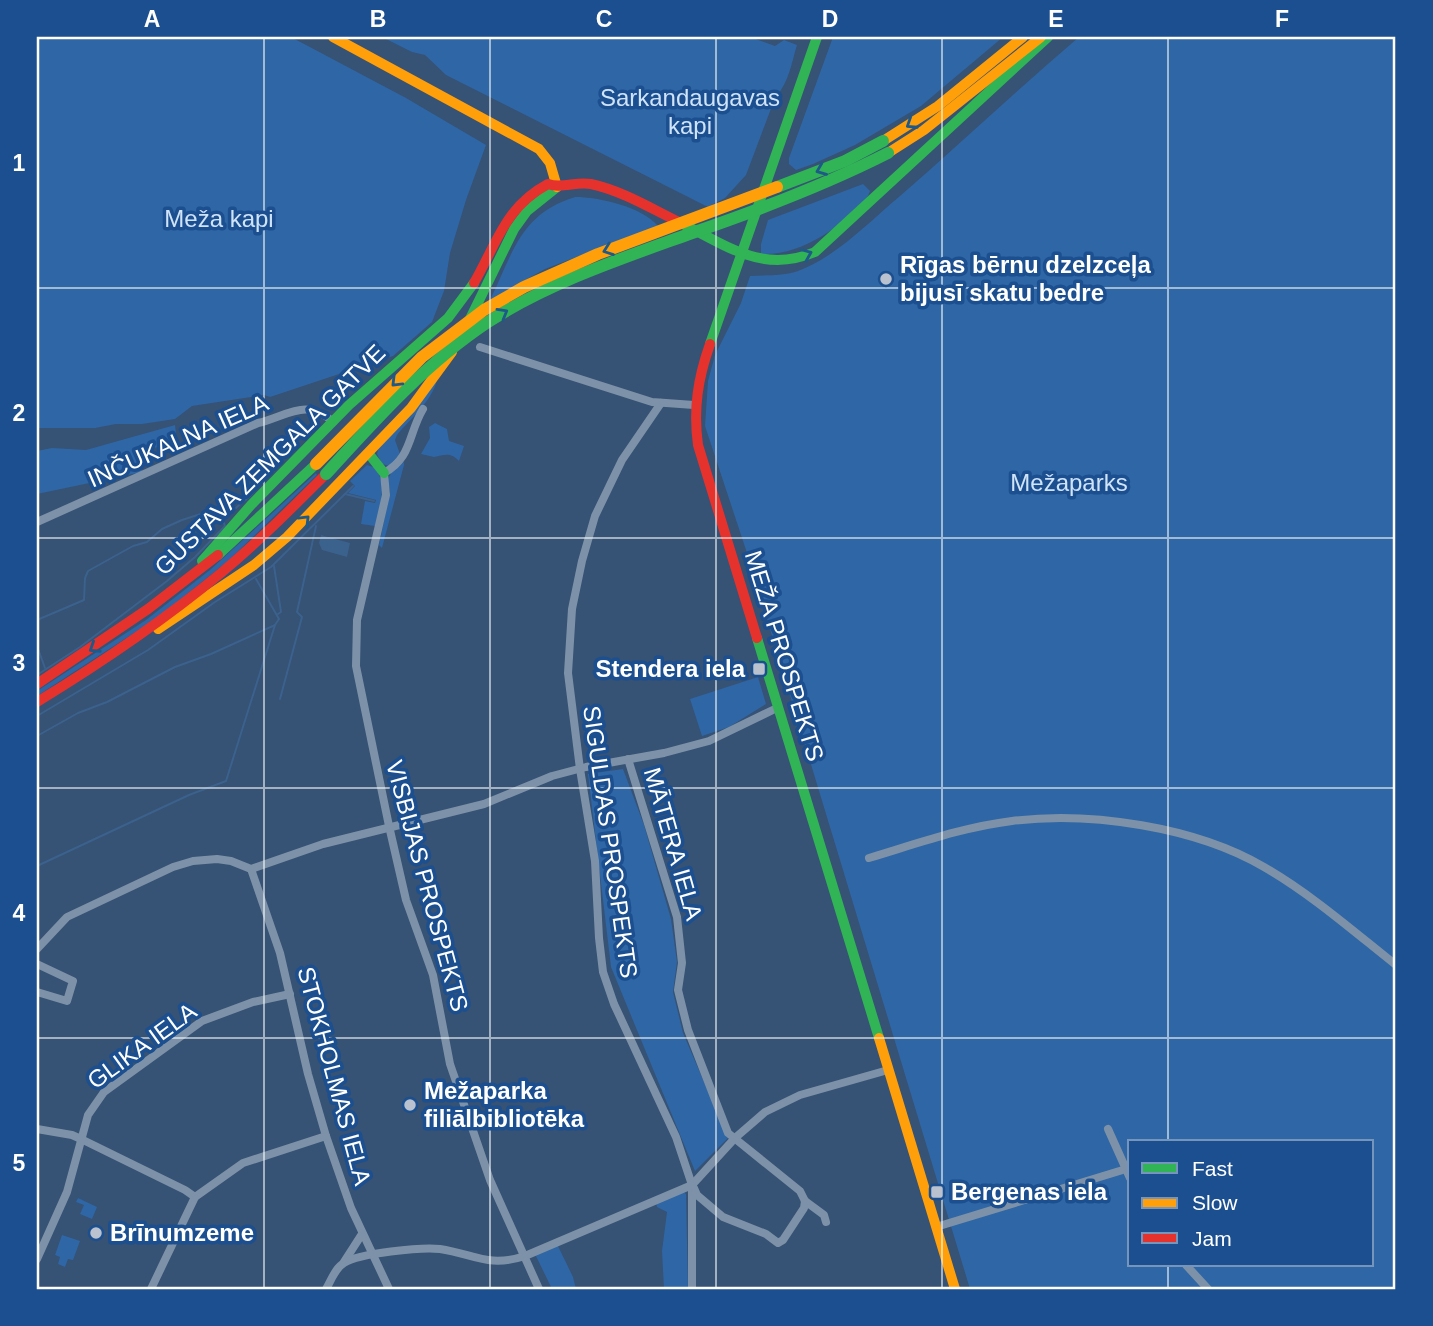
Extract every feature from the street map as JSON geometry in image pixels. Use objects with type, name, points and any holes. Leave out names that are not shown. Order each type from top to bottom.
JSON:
[{"type":"street","points":[[333,37],[539,149],[549,161],[557,187],[569,183],[587,183],[614,190],[754,259],[770,261],[801,258],[815,251],[870,204],[1048,37]]},
{"type":"street","name":"MEŽA PROSPEKTS","points":[[817,37],[703,364],[694,405],[698,445],[955,1289]]},
{"type":"street","name":"GUSTAVA ZEMGALA GATVE","points":[[37,702],[113,654],[223,571],[326,474],[430,367],[470,334],[582,274],[824,184],[885,147],[1023,37]]},
{"type":"street","name":"GUSTAVA ZEMGALA GATVE","points":[[37,684],[150,609],[236,541],[317,464],[422,357],[484,310],[524,287],[598,254],[924,131],[1041,37]]},
{"type":"street","name":"GUSTAVA ZEMGALA GATVE","points":[[150,609],[214,549],[250,507],[382,373],[447,319],[470,291],[500,230],[519,204],[544,185],[557,187]]},
{"type":"street","name":"GUSTAVA ZEMGALA GATVE","points":[[113,654],[131,648],[262,559],[369,454],[411,408],[443,365],[469,322],[514,229],[527,211],[557,187]]},
{"type":"street","points":[[416,345],[436,350],[443,365]]},
{"type":"street","points":[[480,347],[545,370],[661,403],[694,405]]},
{"type":"street","name":"SIGULDAS PROSPEKTS","points":[[661,403],[622,460],[595,516],[582,561],[571,619],[568,673],[595,861],[603,972],[614,1004],[676,1137],[692,1185],[692,1289]]},
{"type":"street","name":"INČUKALNA IELA","points":[[37,522],[292,411],[314,409],[333,422]]},
{"type":"street","points":[[369,454],[384,473],[398,465],[423,409]]},
{"type":"street","name":"VISBIJAS PROSPEKTS","points":[[384,473],[386,495],[357,620],[356,666],[388,826],[406,900],[433,975],[450,1064],[490,1180],[539,1289]]},
{"type":"street","points":[[37,949],[66,917],[173,867],[217,859],[251,869],[323,844],[484,804],[552,776],[709,741],[777,708]]},
{"type":"street","name":"MĀTERA IELA","points":[[628,759],[677,917],[682,963],[678,990],[688,1030],[729,1133],[735,1138]]},
{"type":"street","points":[[869,858],[974,827],[1014,820],[1078,820],[1145,825],[1212,842],[1262,866],[1310,897],[1396,965]]},
{"type":"street","name":"STOKHOLMAS IELA","points":[[251,869],[280,953],[308,1074],[326,1136],[362,1234],[389,1289]]},
{"type":"street","points":[[37,964],[73,981],[66,1001],[37,992]]},
{"type":"street","name":"GLIKA IELA","points":[[37,1259],[67,1192],[92,1105],[104,1091],[202,1021],[253,1002],[290,994]]},
{"type":"street","points":[[344,1262],[371,1254],[436,1248],[489,1261],[525,1256],[692,1185],[735,1138],[765,1112],[800,1095],[888,1070]]},
{"type":"street","points":[[37,1129],[72,1135],[195,1197]]},
{"type":"street","points":[[1108,1129],[1128,1174]]},
{"type":"street","points":[[151,1289],[195,1197],[243,1163],[326,1136]]},
{"type":"street","points":[[735,1138],[800,1191],[806,1201],[824,1215],[826,1222]]},
{"type":"street","points":[[936,1227],[1126,1169]]},
{"type":"street","points":[[692,1185],[696,1195],[723,1217],[766,1234],[778,1242],[783,1240],[806,1201]]},
{"type":"street","points":[[326,1289],[362,1234]]},
{"type":"street","points":[[1187,1266],[1209,1289]]},
{"type":"green space","name":"Meža kapi","points":[[37,37],[291,37],[406,98],[486,145],[466,200],[450,253],[444,291],[432,322],[393,356],[270,397],[264,395],[192,406],[175,419],[142,424],[116,424],[95,428],[37,428]]},
{"type":"green space","name":"Sarkandaugavas kapi","points":[[382,37],[750,37],[775,46],[784,40],[797,45],[787,79],[775,98],[746,175],[725,198],[708,207],[446,75],[425,55],[412,52]]},
{"type":"green space","points":[[833,37],[1003,37],[921,106],[855,145],[796,170],[789,164],[789,158]]},
{"type":"green space","name":"Mežaparks","points":[[1079,37],[1396,37],[1396,1289],[970,1289],[746,550],[705,426],[708,381],[715,355],[741,303],[750,276],[781,275],[798,271],[826,257]]},
{"type":"green space","points":[[863,184],[870,191],[868,196],[834,228],[792,250],[761,254],[768,220]]},
{"type":"green space","points":[[575,197],[620,204],[642,213],[658,226],[545,269],[490,300],[520,237],[542,214],[556,204]]},
{"type":"green space","points":[[437,380],[426,402],[397,435],[395,440],[400,454],[389,466],[382,464],[378,450]]},
{"type":"green space","points":[[435,423],[447,429],[449,441],[464,446],[459,461],[449,455],[434,457],[421,454],[430,438],[429,427]]},
{"type":"green space","points":[[175,425],[177,442],[138,452],[142,472],[37,494],[37,451],[52,448],[86,450]]},
{"type":"green space","points":[[404,462],[382,548],[379,545],[390,493],[388,479]]},
{"type":"green space","points":[[367,465],[376,468],[381,482],[382,497],[375,526],[361,524],[365,501],[375,503],[376,500],[348,493],[355,486],[350,481]]},
{"type":"green space","points":[[316,473],[317,475],[228,561],[157,618],[37,696],[37,691],[146,620],[210,570]]},
{"type":"green space","points":[[758,677],[766,704],[729,727],[702,736],[690,699]]},
{"type":"green space","points":[[623,769],[644,825],[671,919],[677,962],[673,992],[683,1033],[728,1138],[695,1171],[611,967],[588,774]]},
{"type":"green space","points":[[682,1191],[686,1194],[688,1289],[664,1289],[662,1251],[667,1212],[657,1207],[656,1202]]},
{"type":"green space","points":[[78,1198],[97,1207],[92,1219],[80,1214],[84,1205],[76,1202]]},
{"type":"green space","points":[[62,1235],[80,1241],[73,1260],[68,1259],[65,1267],[58,1264],[60,1257],[55,1255]]},
{"type":"green space","points":[[557,1244],[576,1289],[552,1289],[535,1254]]},
{"type":"shaded area","points":[[321,535],[350,543],[347,557],[322,550],[319,543]]},
{"type":"waterway","points":[[224,518],[250,496],[261,483],[259,479]]},
{"type":"waterway","points":[[37,716],[148,650],[215,602],[271,567],[353,486]]},
{"type":"waterway","points":[[345,494],[374,501]]},
{"type":"waterway","points":[[37,620],[84,600],[88,571],[133,546],[147,542],[162,529],[219,508],[225,526],[195,557],[80,647],[37,675]]},
{"type":"waterway","points":[[280,699],[302,617],[297,612],[316,526]]},
{"type":"waterway","points":[[274,566],[281,612],[278,614]]},
{"type":"waterway","points":[[37,736],[78,713],[107,702],[175,667],[275,625],[279,619],[256,579]]},
{"type":"waterway","points":[[37,866],[189,795],[226,781],[275,625]]},
{"type":"waterway","points":[[37,646],[45,668]]},
{"type":"traffic: fast","points":[[710,344],[817,37]]},
{"type":"traffic: fast","points":[[681,223],[730,248],[762,259],[796,258],[815,252],[1048,37]]},
{"type":"traffic: fast","points":[[777,187],[845,161],[883,141]]},
{"type":"traffic: fast","points":[[326,474],[383,413],[444,355],[488,322],[512,308],[587,272],[792,196],[888,153]]},
{"type":"traffic: fast","points":[[468,323],[514,229],[527,211],[557,187]]},
{"type":"traffic: fast","points":[[202,561],[251,505],[349,405],[448,318],[474,283]]},
{"type":"traffic: fast","points":[[369,454],[384,473]]},
{"type":"traffic: fast","points":[[218,555],[316,464]]},
{"type":"traffic: fast","points":[[757,638],[879,1038]]},
{"type":"traffic: slow","points":[[333,37],[539,149],[550,163],[557,187]]},
{"type":"traffic: slow","points":[[883,141],[938,106],[1023,37]]},
{"type":"traffic: slow","points":[[888,153],[924,130],[1041,37]]},
{"type":"traffic: slow","points":[[316,464],[422,357],[484,310],[524,287],[598,254],[777,187]]},
{"type":"traffic: slow","points":[[158,629],[254,565],[287,537],[411,408],[452,352]]},
{"type":"traffic: slow","points":[[879,1038],[955,1289]]},
{"type":"traffic: jam","points":[[474,283],[512,215],[533,193],[548,184],[559,186],[585,183],[603,187],[681,223]]},
{"type":"traffic: jam","points":[[710,344],[698,394],[698,445],[757,638]]},
{"type":"traffic: jam","points":[[37,702],[131,641],[199,591],[248,549],[326,474]]},
{"type":"traffic: jam","points":[[37,684],[148,609],[218,555]]},
{"type":"place","name":"Rīgas bērnu dzelzceļa bijusī skatu bedre","points":[[886,279]]},
{"type":"place","name":"Stendera iela","points":[[759,669]]},
{"type":"place","name":"Mežaparka filiālbibliotēka","points":[[410,1105]]},
{"type":"place","name":"Bergenas iela","points":[[937,1192]]},
{"type":"place","name":"Brīnumzeme","points":[[96,1233]]}]
